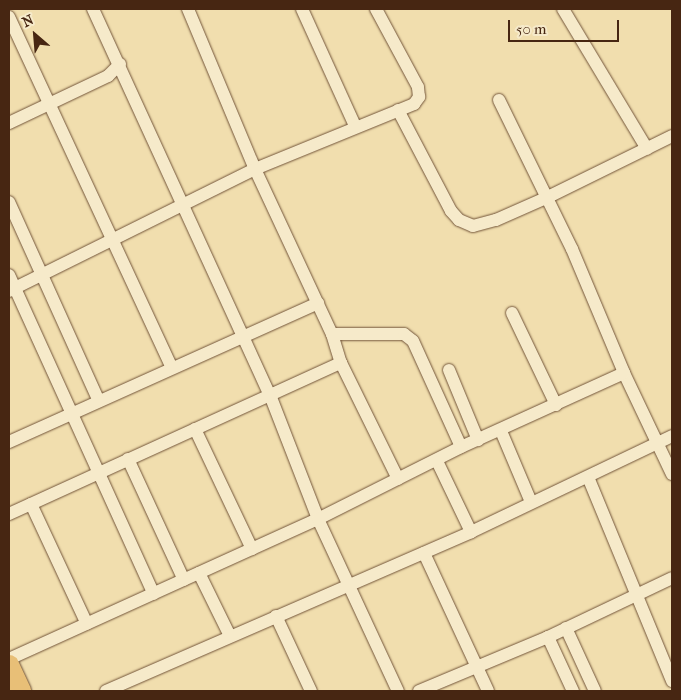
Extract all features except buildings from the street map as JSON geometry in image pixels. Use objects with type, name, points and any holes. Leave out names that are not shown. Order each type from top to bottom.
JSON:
[{"type":"main road","points":[[9,665],[21,691]]},
{"type":"street","points":[[93,9],[120,64],[270,395],[318,519],[398,691]]},
{"type":"street","points":[[188,9],[255,169],[332,334],[341,363],[398,478]]},
{"type":"street","points":[[302,9],[355,126]]},
{"type":"street","points":[[12,289],[114,241],[255,169],[355,126],[414,104],[419,97],[418,87],[376,9]]},
{"type":"street","points":[[564,9],[647,149]]},
{"type":"street","points":[[9,17],[172,368]]},
{"type":"street","points":[[9,123],[108,76],[120,64]]},
{"type":"street","points":[[499,100],[548,197],[624,373],[672,474]]},
{"type":"street","points":[[398,110],[451,211],[459,220],[472,226],[496,220],[548,197],[672,136]]},
{"type":"street","points":[[9,202],[99,401]]},
{"type":"street","points":[[9,275],[12,289],[154,594]]},
{"type":"street","points":[[9,442],[318,303]]},
{"type":"street","points":[[512,313],[556,405]]},
{"type":"street","points":[[332,334],[404,334],[413,341],[462,447]]},
{"type":"street","points":[[9,514],[341,363]]},
{"type":"street","points":[[449,370],[478,440]]},
{"type":"street","points":[[9,659],[318,519],[462,447],[501,431],[624,373]]},
{"type":"street","points":[[194,429],[252,549]]},
{"type":"street","points":[[501,431],[531,502]]},
{"type":"street","points":[[111,690],[230,636],[471,532],[672,436]]},
{"type":"street","points":[[128,459],[184,580]]},
{"type":"street","points":[[437,461],[471,532]]},
{"type":"street","points":[[588,477],[672,681]]},
{"type":"street","points":[[31,504],[87,624]]},
{"type":"street","points":[[424,553],[488,691]]},
{"type":"street","points":[[198,573],[230,636]]},
{"type":"street","points":[[419,691],[478,668],[548,637],[672,578]]},
{"type":"street","points":[[276,616],[311,691]]},
{"type":"street","points":[[566,628],[595,691]]},
{"type":"street","points":[[548,637],[573,691]]}]
